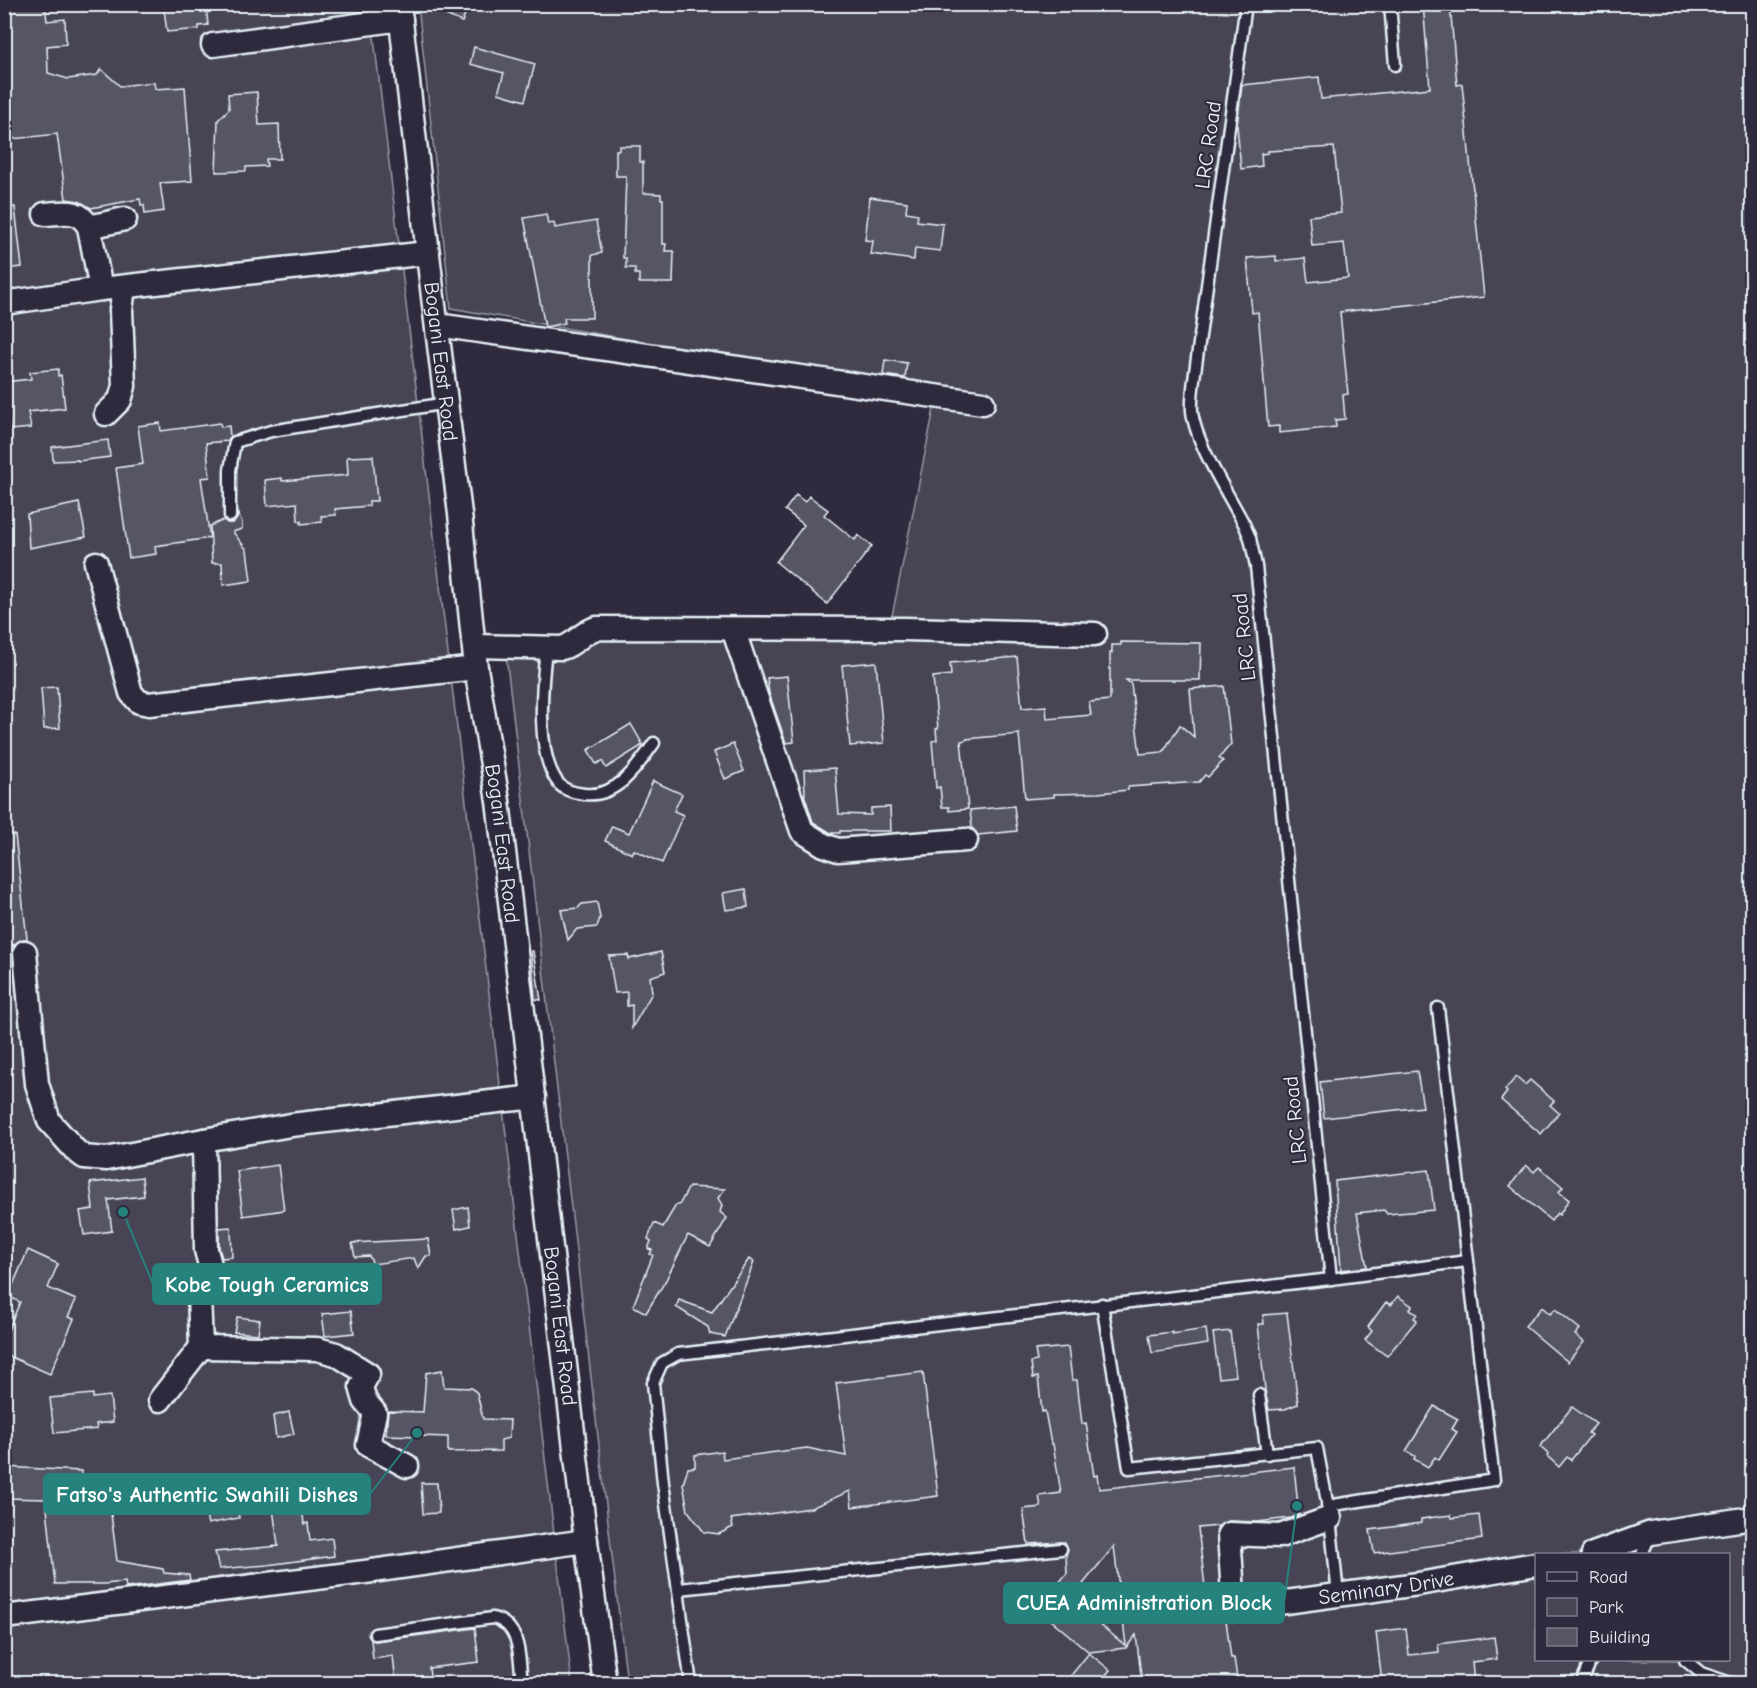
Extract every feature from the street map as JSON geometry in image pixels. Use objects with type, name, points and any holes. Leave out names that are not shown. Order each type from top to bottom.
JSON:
[{"type":"street","points":[[213,45],[400,12]]},
{"type":"street","name":"Bogani East Road","points":[[400,12],[476,657],[498,801],[605,1683]]},
{"type":"street","points":[[45,214],[79,214],[89,227],[101,289]]},
{"type":"street","points":[[89,227],[125,219]]},
{"type":"street","points":[[4,303],[101,289],[428,253]]},
{"type":"street","points":[[106,414],[120,400],[124,386],[121,310],[124,287]]},
{"type":"street","points":[[437,325],[983,403]]},
{"type":"street","points":[[96,563],[131,693],[139,702],[149,704],[476,657],[567,647],[585,633],[597,628],[905,629],[1095,634]]},
{"type":"street","points":[[733,629],[802,831],[824,845],[838,850],[966,840]]},
{"type":"street","points":[[25,952],[37,1084],[49,1121],[84,1157],[106,1159],[291,1125],[534,1097]]},
{"type":"street","points":[[160,1400],[201,1347],[199,1294],[210,1265],[206,1250],[204,1140]]},
{"type":"street","points":[[201,1347],[317,1349],[336,1354],[368,1374],[361,1387],[365,1401],[375,1413],[368,1445],[406,1466]]},
{"type":"street","name":"Seminary Drive","points":[[1329,1512],[1280,1536],[1229,1534],[1234,1610],[1418,1584],[1535,1564]]},
{"type":"street","points":[[1596,1553],[1651,1533],[1752,1518]]},
{"type":"street","points":[[4,1617],[365,1572],[586,1541]]},
{"type":"lane","name":"LRC Road","points":[[1246,4],[1196,365],[1192,410],[1194,425],[1200,441],[1250,538],[1256,566],[1331,1279]]},
{"type":"lane","points":[[1390,4],[1395,65]]},
{"type":"lane","points":[[230,516],[230,471],[235,442],[271,431],[447,403]]},
{"type":"lane","points":[[546,649],[542,688],[543,733],[550,767],[560,785],[574,793],[593,795],[614,789],[639,765],[654,743]]},
{"type":"lane","points":[[1329,1512],[1494,1480],[1438,1008]]},
{"type":"lane","points":[[691,1683],[663,1483],[652,1383],[662,1363],[678,1354],[1467,1262]]},
{"type":"lane","points":[[1102,1304],[1129,1468],[1317,1448],[1329,1512],[1338,1595]]},
{"type":"lane","points":[[1259,1395],[1268,1454]]},
{"type":"lane","points":[[1642,1553],[1651,1533]]},
{"type":"lane","points":[[679,1589],[1061,1549]]},
{"type":"lane","points":[[375,1634],[494,1618],[504,1620],[512,1627],[516,1638],[522,1683]]},
{"type":"lane","points":[[1581,1683],[1591,1661]]},
{"type":"lane","points":[[1687,1661],[1701,1673],[1734,1683]]},
{"type":"green space","points":[[5,5],[370,5],[572,1683],[5,1684]]},
{"type":"green space","points":[[418,5],[1752,5],[1752,1683],[627,1683],[504,638],[887,641],[937,394],[451,308]]},
{"type":"building","points":[[6,4],[45,4],[47,21],[65,19],[66,44],[47,46],[48,73],[68,79],[97,75],[101,69],[120,86],[154,82],[155,89],[185,87],[192,181],[160,183],[164,211],[145,214],[144,205],[141,205],[140,199],[91,208],[79,201],[66,199],[57,134],[4,140],[4,34],[10,33]]},
{"type":"building","points":[[174,4],[206,4],[208,25],[199,26],[199,29],[167,32],[164,9],[174,8]]},
{"type":"building","points":[[420,4],[469,4],[462,22]]},
{"type":"building","points":[[1423,4],[1450,4],[1457,85],[1462,84],[1484,297],[1340,312],[1348,394],[1343,395],[1345,419],[1335,420],[1336,427],[1279,433],[1279,426],[1268,427],[1258,312],[1252,313],[1247,258],[1276,256],[1276,261],[1305,258],[1308,282],[1348,278],[1344,243],[1312,246],[1309,216],[1341,213],[1334,147],[1268,151],[1268,153],[1261,154],[1262,166],[1241,169],[1237,126],[1242,85],[1319,77],[1321,99],[1430,88]]},
{"type":"building","points":[[474,47],[535,64],[525,101],[498,93],[504,73],[470,64]]},
{"type":"building","points":[[257,92],[259,125],[279,124],[280,159],[266,159],[267,166],[246,167],[246,171],[216,172],[218,120],[229,109],[228,94]]},
{"type":"building","points":[[619,146],[640,146],[640,162],[643,162],[643,193],[661,194],[661,199],[663,199],[663,244],[666,244],[665,251],[674,251],[673,283],[639,283],[639,274],[635,274],[635,268],[626,268],[626,258],[623,258],[626,176],[616,176],[616,150],[619,150]]},
{"type":"building","points":[[870,197],[907,202],[906,212],[918,214],[917,221],[943,224],[940,251],[915,248],[914,260],[871,254],[873,241],[865,240]]},
{"type":"building","points":[[15,207],[22,267],[4,269],[4,208]]},
{"type":"building","points":[[546,214],[548,224],[554,223],[555,228],[596,221],[602,253],[592,255],[592,318],[564,318],[565,323],[545,327],[524,218]]},
{"type":"building","points":[[885,360],[907,363],[905,378],[883,375]]},
{"type":"building","points":[[58,369],[58,376],[61,375],[65,408],[28,412],[31,428],[10,430],[4,382],[31,379],[30,372]]},
{"type":"building","points":[[160,423],[161,431],[220,423],[221,427],[229,426],[228,441],[206,443],[210,477],[201,478],[210,538],[155,546],[156,554],[129,558],[116,468],[143,464],[138,426]]},
{"type":"building","points":[[108,440],[110,457],[53,461],[52,447]]},
{"type":"building","points":[[373,456],[377,501],[369,501],[369,506],[335,509],[336,515],[321,516],[322,522],[301,524],[301,521],[298,521],[297,503],[267,506],[265,480],[282,478],[282,481],[348,475],[347,457]]},
{"type":"building","points":[[796,495],[805,502],[809,496],[828,510],[824,515],[855,540],[858,535],[872,546],[827,604],[776,562],[804,525],[785,510]]},
{"type":"building","points":[[79,503],[86,537],[29,548],[27,514]]},
{"type":"building","points":[[238,514],[242,522],[242,529],[233,532],[247,550],[251,581],[223,585],[222,563],[212,563],[210,526],[224,520],[227,523],[233,523]]},
{"type":"building","points":[[1121,642],[1201,643],[1200,680],[1126,680],[1131,684],[1140,754],[1163,752],[1180,725],[1194,737],[1190,689],[1224,686],[1231,744],[1219,758],[1223,761],[1208,777],[1205,775],[1199,782],[1128,787],[1128,790],[1098,793],[1054,794],[1054,797],[1025,799],[1019,734],[966,739],[961,741],[968,809],[949,811],[949,807],[942,807],[940,787],[936,788],[932,741],[937,740],[936,729],[938,729],[933,677],[951,675],[950,663],[1017,657],[1022,708],[1046,706],[1047,719],[1091,715],[1089,702],[1110,700],[1110,653],[1112,653],[1112,645],[1121,645]]},
{"type":"building","points":[[876,662],[884,743],[850,746],[842,665]]},
{"type":"building","points":[[787,676],[794,742],[786,743],[769,693],[767,678]]},
{"type":"building","points":[[57,687],[60,728],[44,729],[41,688]]},
{"type":"building","points":[[631,724],[643,745],[606,768],[602,761],[596,764],[588,750]]},
{"type":"building","points":[[733,744],[744,771],[725,779],[714,752]]},
{"type":"building","points":[[835,768],[839,814],[871,815],[871,808],[890,807],[891,831],[831,833],[813,822],[804,794],[804,770]]},
{"type":"building","points":[[653,781],[682,794],[674,811],[683,815],[662,863],[634,850],[632,854],[605,841],[612,826],[629,833]]},
{"type":"building","points":[[1014,806],[1017,831],[978,835],[972,828],[970,810]]},
{"type":"building","points":[[4,835],[15,835],[27,939],[4,947]]},
{"type":"building","points":[[746,889],[748,907],[726,910],[723,893]]},
{"type":"building","points":[[597,902],[600,918],[597,927],[577,929],[568,940],[561,910]]},
{"type":"building","points":[[531,951],[533,951],[541,1000],[535,999]]},
{"type":"building","points":[[661,952],[665,972],[650,977],[652,993],[632,1028],[632,1005],[627,1006],[627,992],[615,993],[609,956],[628,955],[629,959]]},
{"type":"building","points":[[1417,1071],[1423,1107],[1324,1118],[1320,1082]]},
{"type":"building","points":[[1516,1077],[1525,1085],[1530,1080],[1554,1101],[1550,1105],[1559,1113],[1541,1134],[1501,1100],[1507,1092],[1505,1090]]},
{"type":"building","points":[[278,1165],[284,1210],[243,1216],[237,1171]]},
{"type":"building","points":[[1526,1165],[1534,1172],[1539,1167],[1563,1187],[1559,1192],[1569,1200],[1559,1215],[1557,1213],[1551,1221],[1510,1186]]},
{"type":"building","points":[[1429,1170],[1434,1210],[1387,1214],[1384,1210],[1357,1213],[1367,1267],[1341,1270],[1335,1181]]},
{"type":"building","points":[[142,1177],[144,1196],[108,1200],[112,1231],[84,1235],[80,1211],[93,1209],[90,1183]]},
{"type":"building","points":[[689,1187],[725,1189],[718,1198],[722,1205],[720,1212],[727,1218],[710,1247],[688,1235],[666,1280],[646,1313],[633,1306],[653,1255],[650,1254],[652,1250],[648,1249],[651,1241],[648,1239],[654,1223],[663,1227]]},
{"type":"building","points":[[468,1207],[470,1226],[456,1229],[453,1210]]},
{"type":"building","points":[[231,1227],[232,1257],[222,1258],[219,1248],[219,1228]]},
{"type":"building","points":[[428,1239],[431,1256],[426,1256],[418,1269],[414,1258],[373,1264],[369,1256],[355,1257],[352,1243]]},
{"type":"building","points":[[28,1250],[58,1264],[48,1288],[76,1300],[68,1317],[74,1319],[50,1374],[4,1354],[4,1339],[20,1302],[8,1296]]},
{"type":"building","points":[[749,1259],[754,1262],[725,1337],[710,1334],[708,1327],[676,1307],[679,1300],[712,1312]]},
{"type":"building","points":[[1398,1296],[1412,1306],[1410,1309],[1417,1314],[1414,1318],[1417,1320],[1387,1356],[1365,1340],[1372,1331],[1368,1327],[1386,1302],[1391,1305]]},
{"type":"building","points":[[1542,1307],[1550,1314],[1555,1309],[1580,1329],[1575,1335],[1584,1342],[1568,1362],[1525,1326]]},
{"type":"building","points":[[351,1311],[354,1333],[325,1336],[322,1314]]},
{"type":"building","points":[[1287,1313],[1298,1404],[1285,1409],[1269,1410],[1258,1324],[1264,1324],[1263,1315]]},
{"type":"building","points":[[237,1317],[260,1320],[258,1334],[234,1332]]},
{"type":"building","points":[[1206,1329],[1208,1344],[1152,1353],[1149,1335]]},
{"type":"building","points":[[1230,1331],[1236,1376],[1219,1378],[1213,1333]]},
{"type":"building","points":[[1068,1347],[1072,1380],[1077,1380],[1082,1424],[1086,1423],[1094,1476],[1097,1475],[1099,1489],[1294,1467],[1299,1515],[1257,1522],[1229,1521],[1219,1526],[1198,1528],[1209,1620],[1224,1618],[1226,1620],[1231,1658],[1234,1658],[1237,1678],[1209,1681],[1210,1683],[1142,1683],[1136,1635],[1126,1648],[1089,1652],[1038,1609],[1067,1573],[1068,1549],[1065,1542],[1028,1544],[1023,1509],[1041,1507],[1039,1496],[1061,1493],[1053,1444],[1051,1444],[1045,1411],[1042,1412],[1038,1377],[1033,1378],[1031,1362],[1037,1361],[1035,1350]],"holes":[[[1114,1546],[1126,1646],[1070,1600]]]},
{"type":"building","points":[[442,1370],[444,1387],[472,1388],[477,1393],[483,1419],[510,1420],[509,1438],[501,1440],[501,1451],[448,1452],[448,1437],[386,1435],[388,1411],[423,1412],[426,1373]]},
{"type":"building","points":[[923,1372],[938,1496],[852,1507],[850,1491],[811,1508],[731,1519],[733,1527],[719,1534],[704,1532],[688,1511],[683,1484],[688,1468],[695,1467],[695,1455],[722,1451],[723,1459],[807,1448],[846,1456],[836,1383]]},
{"type":"building","points":[[93,1394],[93,1398],[110,1396],[113,1422],[96,1424],[97,1429],[54,1433],[50,1398]]},
{"type":"building","points":[[1434,1406],[1458,1419],[1452,1429],[1457,1432],[1439,1460],[1435,1457],[1428,1467],[1406,1451]]},
{"type":"building","points":[[1572,1407],[1596,1424],[1588,1433],[1591,1435],[1571,1460],[1567,1457],[1559,1467],[1540,1447]]},
{"type":"building","points":[[289,1412],[294,1434],[276,1438],[273,1416]]},
{"type":"building","points":[[4,1467],[81,1471],[79,1509],[110,1506],[117,1561],[163,1569],[164,1573],[189,1575],[190,1580],[126,1588],[125,1582],[55,1584],[46,1499],[4,1498]]},
{"type":"building","points":[[288,1481],[290,1490],[301,1496],[304,1524],[308,1523],[310,1541],[332,1538],[334,1556],[219,1569],[215,1552],[278,1546],[272,1501],[262,1503],[260,1486]]},
{"type":"building","points":[[421,1483],[437,1483],[439,1513],[423,1514]]},
{"type":"building","points":[[235,1494],[239,1518],[208,1524],[202,1500]]},
{"type":"building","points":[[1451,1515],[1452,1518],[1479,1515],[1482,1539],[1374,1553],[1370,1530],[1421,1523],[1421,1519]]},
{"type":"building","points":[[475,1628],[479,1662],[429,1668],[431,1683],[396,1683],[393,1656],[373,1659],[371,1640]]},
{"type":"building","points":[[1406,1628],[1409,1655],[1439,1652],[1438,1644],[1494,1637],[1497,1659],[1472,1662],[1474,1683],[1382,1683],[1376,1632]]},
{"type":"building","points":[[1089,1653],[1110,1670],[1099,1683],[1065,1683]]},
{"type":"place","name":"Kobe Tough Ceramics","points":[[123,1212]]},
{"type":"place","name":"Fatso's Authentic Swahili Dishes","points":[[417,1433]]},
{"type":"place","name":"CUEA Administration Block","points":[[1297,1506]]}]
